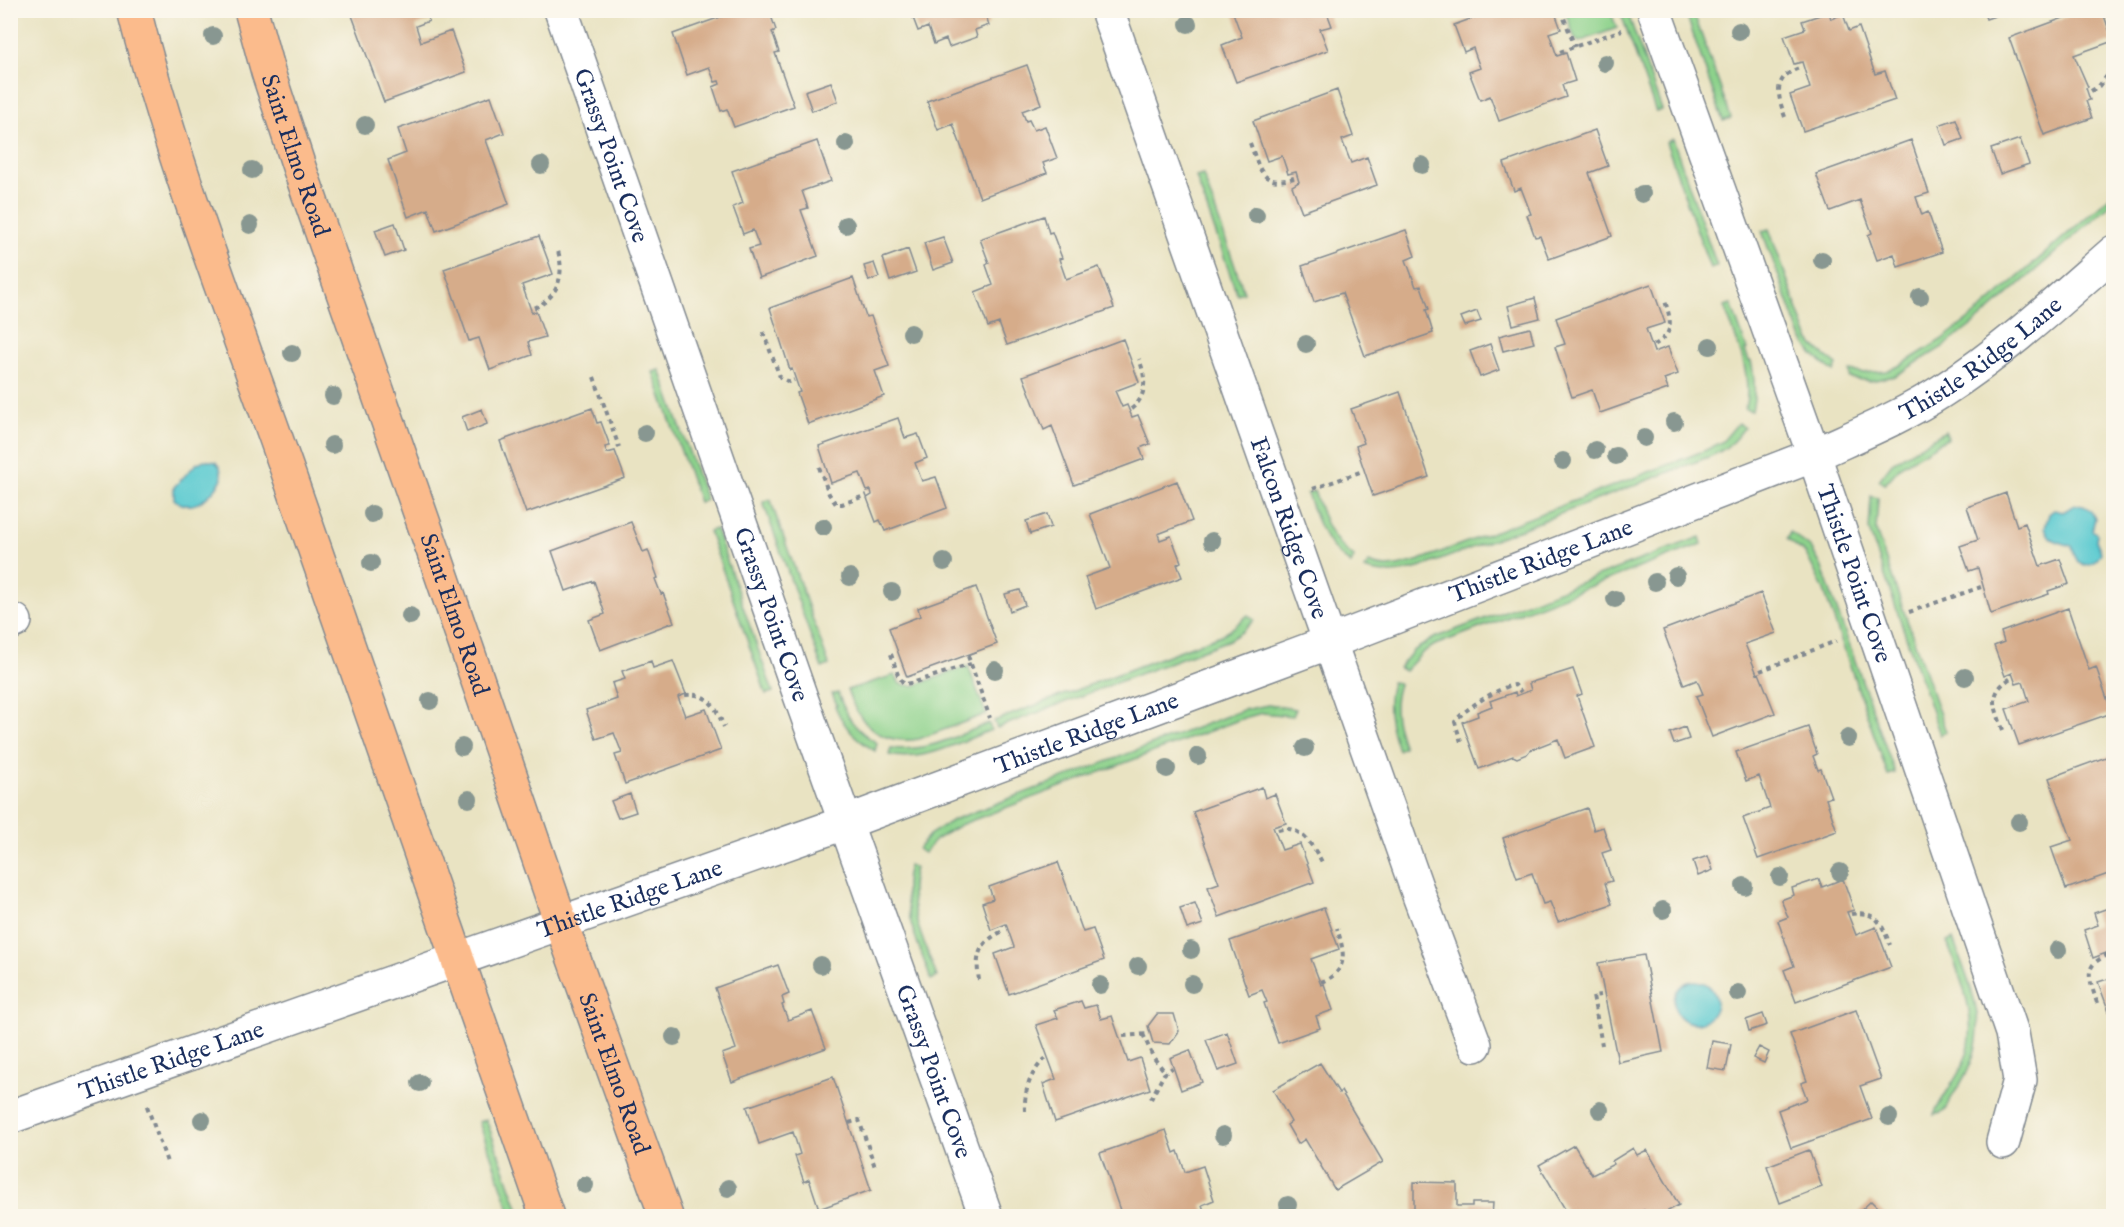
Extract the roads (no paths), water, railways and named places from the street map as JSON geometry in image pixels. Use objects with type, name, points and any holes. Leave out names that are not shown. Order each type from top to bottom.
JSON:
[{"type":"main road","points":[[134,10],[148,68],[198,221],[291,479],[547,1216]]},
{"type":"main road","name":"Saint Elmo Road","points":[[251,10],[268,72],[299,167],[561,923],[666,1216]]},
{"type":"street","name":"Grassy Point Cove","points":[[561,10],[801,698],[986,1216]]},
{"type":"street","name":"Falcon Ridge Cove","points":[[1107,10],[1474,1045]]},
{"type":"street","name":"Thistle Point Cove","points":[[1654,10],[1814,455],[2012,1033],[2020,1080],[2003,1142]]},
{"type":"street","name":"Thistle Ridge Lane","points":[[10,1117],[847,822],[1330,642],[1814,455],[1889,421],[1942,392],[2012,341],[2114,252]]},
{"type":"water","points":[[204,460],[216,462],[220,467],[222,479],[201,501],[188,505],[181,504],[174,499],[174,487],[196,464]]},
{"type":"water","points":[[2075,505],[2088,508],[2095,519],[2092,530],[2097,534],[2096,540],[2101,552],[2091,564],[2080,563],[2072,546],[2052,539],[2045,527],[2049,514],[2054,510],[2063,512]]},
{"type":"water","points":[[1695,981],[1710,987],[1716,1002],[1710,1017],[1695,1023],[1680,1017],[1674,1002],[1680,987]]}]
